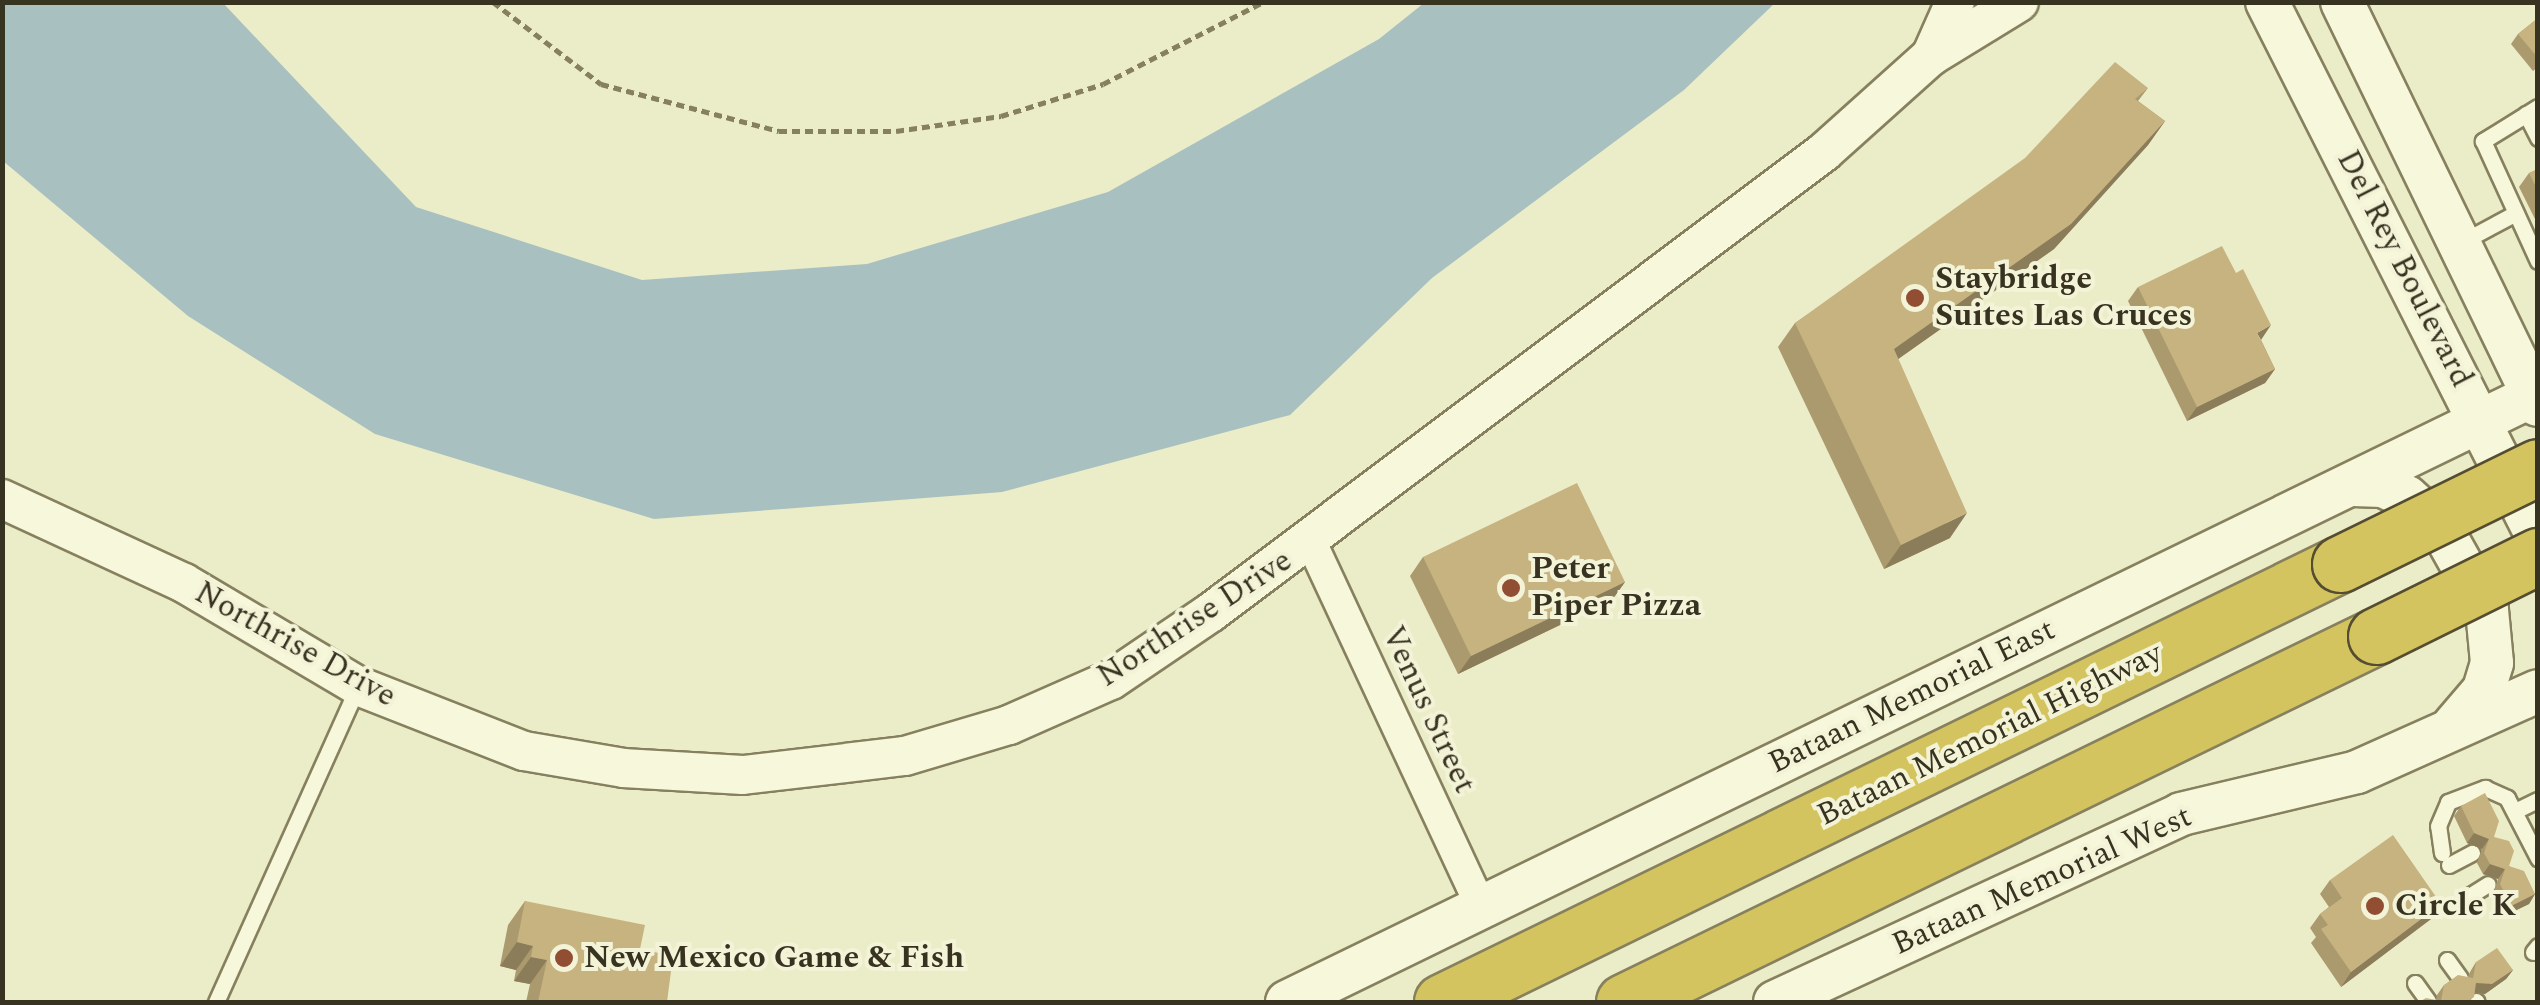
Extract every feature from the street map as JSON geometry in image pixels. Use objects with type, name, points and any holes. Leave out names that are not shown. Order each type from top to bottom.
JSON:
[{"type":"highway","name":"Bataan Memorial Highway","points":[[1442,1002],[2538,467]]},
{"type":"highway","points":[[1624,1002],[2538,556]]},
{"type":"main road","name":"Del Rey Boulevard","points":[[2267,2],[2538,538]]},
{"type":"main road","name":"Del Rey Boulevard","points":[[2346,6],[2536,398]]},
{"type":"main road","points":[[2314,90],[2376,68]]},
{"type":"main road","name":"Bataan Memorial East","points":[[1287,1002],[2480,420],[2536,398]]},
{"type":"main road","points":[[2353,485],[2382,486],[2407,497],[2441,528],[2487,610],[2492,663],[2484,690],[2453,726]]},
{"type":"main road","name":"Bataan Memorial West","points":[[1776,1002],[2181,814],[2358,772],[2538,691]]},
{"type":"street","name":"Northrise Drive","points":[[1930,56],[1955,2]]},
{"type":"street","name":"Northrise Drive","points":[[2,499],[184,583],[358,686],[524,751],[678,774],[822,769],[904,756],[1008,725],[1111,680],[1311,542],[1824,152],[1930,56],[2019,2]]},
{"type":"street","name":"Venus Street","points":[[1311,542],[1482,908]]},
{"type":"lane","points":[[2538,138],[2532,111],[2483,140],[2538,261]]},
{"type":"lane","points":[[2460,243],[2514,214]]},
{"type":"lane","points":[[216,1002],[358,686]]},
{"type":"lane","points":[[2472,852],[2446,859],[2438,826],[2448,802],[2484,788],[2506,798],[2515,811],[2517,831],[2533,860]]},
{"type":"lane","points":[[2515,811],[2538,800]]},
{"type":"lane","points":[[2469,896],[2488,884]]},
{"type":"lane","points":[[2448,960],[2460,978]]},
{"type":"lane","points":[[2415,983],[2428,1001]]},
{"type":"path","points":[[494,2],[601,84],[779,131],[896,131],[1000,116],[1103,84],[1263,2]]},
{"type":"water","points":[[2,3],[223,3],[416,207],[642,280],[867,264],[1108,192],[1379,39],[1424,3],[1775,3],[1684,90],[1432,278],[1290,415],[1002,492],[654,519],[375,434],[188,316],[3,161]]},
{"type":"building","points":[[2538,18],[2538,58],[2518,34]]},
{"type":"building","name":"Staybridge Suites Las Cruces","points":[[2115,62],[2148,88],[2135,99],[2165,121],[2071,224],[1894,349],[1967,513],[1901,545],[1795,323],[2025,158]]},
{"type":"building","points":[[2538,169],[2538,191],[2529,173]]},
{"type":"building","points":[[2222,246],[2236,273],[2243,269],[2271,325],[2257,333],[2275,369],[2197,407],[2138,287]]},
{"type":"building","name":"Peter Piper Pizza","points":[[1577,483],[1625,582],[1471,656],[1423,557]]},
{"type":"building","points":[[2485,793],[2499,821],[2494,837],[2509,841],[2514,851],[2509,866],[2524,871],[2535,894],[2511,906],[2500,884],[2505,869],[2490,864],[2484,853],[2489,839],[2474,833],[2461,806]]},
{"type":"building","name":"Circle K","points":[[2393,835],[2441,904],[2351,972],[2321,929],[2328,925],[2320,914],[2342,898],[2330,880]]},
{"type":"building","points":[[525,901],[645,925],[640,949],[673,956],[667,1002],[538,1002],[547,960],[531,957],[533,946],[517,942]]},
{"type":"building","points":[[2497,948],[2513,970],[2492,984],[2476,983],[2474,997],[2467,1002],[2419,1002],[2426,998],[2441,1001],[2444,985],[2458,975],[2473,978],[2476,962]]},
{"type":"place","name":"Staybridge Suites Las Cruces","points":[[1915,298]]},
{"type":"place","name":"Peter Piper Pizza","points":[[1511,588]]},
{"type":"place","name":"Circle K","points":[[2375,906]]},
{"type":"place","name":"New Mexico Game & Fish","points":[[564,958]]}]
